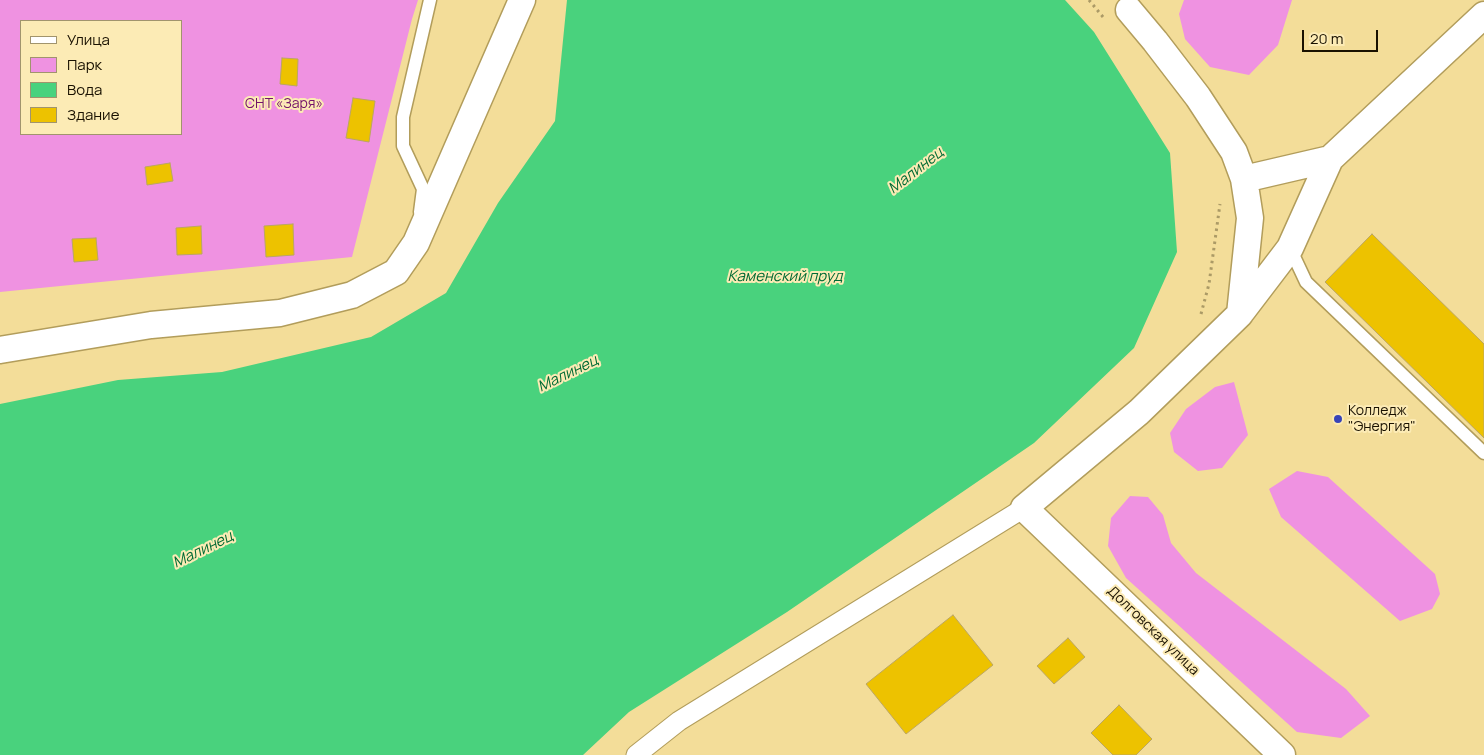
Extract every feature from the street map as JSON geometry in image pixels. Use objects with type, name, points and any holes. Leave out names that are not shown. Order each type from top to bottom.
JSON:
[{"type":"street","points":[[0,350],[151,325],[280,313],[352,295],[396,272],[416,243],[522,0]]},
{"type":"street","points":[[1129,10],[1198,97],[1234,152],[1244,179],[1250,218],[1240,314]]},
{"type":"street","points":[[636,755],[679,721],[1024,508],[1139,412],[1240,314],[1290,248],[1330,159],[1484,15]]},
{"type":"street","points":[[1244,179],[1330,159]]},
{"type":"street","name":"Долговская улица","points":[[1024,508],[1282,755]]},
{"type":"lane","points":[[416,243],[423,189],[403,146],[403,117],[430,0]]},
{"type":"lane","points":[[1290,248],[1306,282],[1484,453]]},
{"type":"path","points":[[1089,0],[1106,20]]},
{"type":"path","points":[[1201,315],[1209,284],[1221,199]]},
{"type":"green space","name":"СНТ «Заря»","points":[[0,0],[418,0],[352,257],[0,292]]},
{"type":"green space","points":[[1184,0],[1292,0],[1278,45],[1249,75],[1210,67],[1185,39],[1179,14]]},
{"type":"green space","points":[[1234,382],[1248,435],[1222,468],[1198,471],[1174,452],[1170,433],[1186,409],[1215,387]]},
{"type":"green space","points":[[1297,471],[1328,477],[1435,574],[1440,594],[1432,609],[1400,621],[1281,517],[1269,489]]},
{"type":"green space","points":[[1130,496],[1148,497],[1163,515],[1171,543],[1196,573],[1346,689],[1370,716],[1341,738],[1297,732],[1126,578],[1108,546],[1111,518]]},
{"type":"water","name":"Каменский пруд","points":[[567,0],[1065,0],[1094,32],[1170,153],[1177,252],[1134,348],[1034,443],[787,612],[629,712],[583,755],[0,755],[0,404],[118,380],[222,372],[371,337],[446,293],[498,203],[555,121]]},
{"type":"building","points":[[282,58],[298,59],[297,86],[280,84]]},
{"type":"building","points":[[353,98],[375,101],[369,142],[346,138]]},
{"type":"building","points":[[170,163],[173,181],[147,185],[145,167]]},
{"type":"building","points":[[293,224],[294,255],[266,257],[264,226]]},
{"type":"building","points":[[201,226],[202,254],[177,255],[176,228]]},
{"type":"building","points":[[1372,234],[1484,344],[1484,438],[1325,282]]},
{"type":"building","points":[[96,238],[98,260],[74,262],[72,239]]},
{"type":"building","points":[[953,615],[993,665],[906,734],[866,684]]},
{"type":"building","points":[[1068,638],[1085,657],[1054,684],[1037,666]]},
{"type":"building","points":[[1119,705],[1152,739],[1136,755],[1113,755],[1091,733]]},
{"type":"place","name":"Колледж \"Энергия\"","points":[[1338,419]]},
{"type":"water label","name":"Малинец","points":[[916,171]]},
{"type":"water label","name":"Малинец","points":[[568,374]]},
{"type":"water label","name":"Малинец","points":[[203,550]]}]
